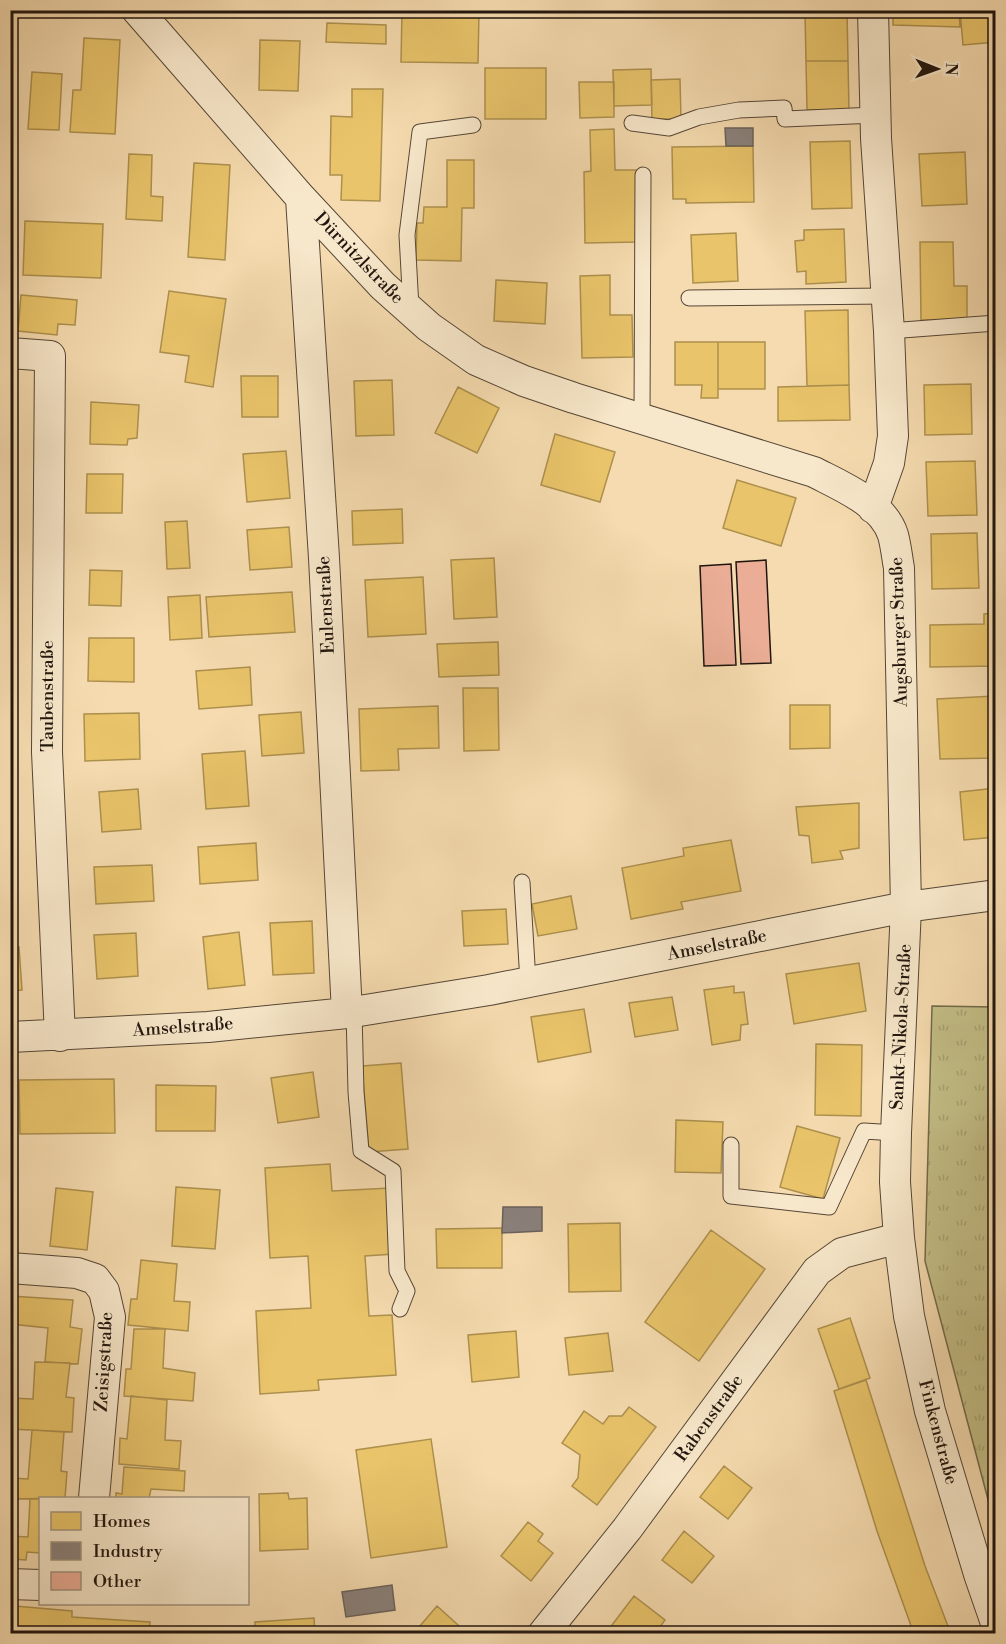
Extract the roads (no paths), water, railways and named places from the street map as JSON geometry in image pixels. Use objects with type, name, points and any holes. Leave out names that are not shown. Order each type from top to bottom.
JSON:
[{"type":"street","name":"Dürnitzlstraße","points":[[137,10],[301,198],[383,286],[429,327],[476,360],[554,391],[814,472],[848,489],[873,508]]},
{"type":"street","points":[[873,10],[875,115],[890,331],[893,436],[889,463],[873,508]]},
{"type":"street","name":"Eulenstraße","points":[[301,198],[351,1012]]},
{"type":"street","name":"Taubenstraße","points":[[10,353],[50,356],[47,752],[60,1036]]},
{"type":"street","name":"Augsburger Straße","points":[[873,508],[892,533],[899,568],[906,907]]},
{"type":"street","points":[[906,907],[996,895]]},
{"type":"street","name":"Amselstraße","points":[[10,1037],[208,1027],[351,1012],[528,982],[906,907]]},
{"type":"street","name":"Sankt-Nikola-Straße","points":[[899,1238],[895,1182],[896,1133],[906,907]]},
{"type":"street","name":"Finkenstraße","points":[[899,1238],[909,1316],[930,1411],[987,1572],[996,1623]]},
{"type":"street","name":"Rabenstraße","points":[[543,1634],[627,1529],[817,1271],[842,1253],[899,1238]]},
{"type":"street","name":"Zeisigstraße","points":[[10,1268],[77,1273],[95,1279],[104,1291],[110,1317],[94,1497]]},
{"type":"street","points":[[10,1584],[39,1585]]},
{"type":"lane","points":[[632,123],[669,128],[699,117],[739,110],[784,108],[785,119],[875,115]]},
{"type":"lane","points":[[411,311],[407,235],[420,132],[473,125]]},
{"type":"lane","points":[[642,419],[643,175]]},
{"type":"lane","points":[[689,298],[887,296]]},
{"type":"lane","points":[[890,331],[996,323]]},
{"type":"lane","points":[[522,882],[528,982]]},
{"type":"lane","points":[[351,1012],[361,1150],[393,1171],[397,1271],[407,1291],[400,1309]]},
{"type":"lane","points":[[731,1145],[731,1196],[829,1207],[864,1131],[896,1133]]}]
